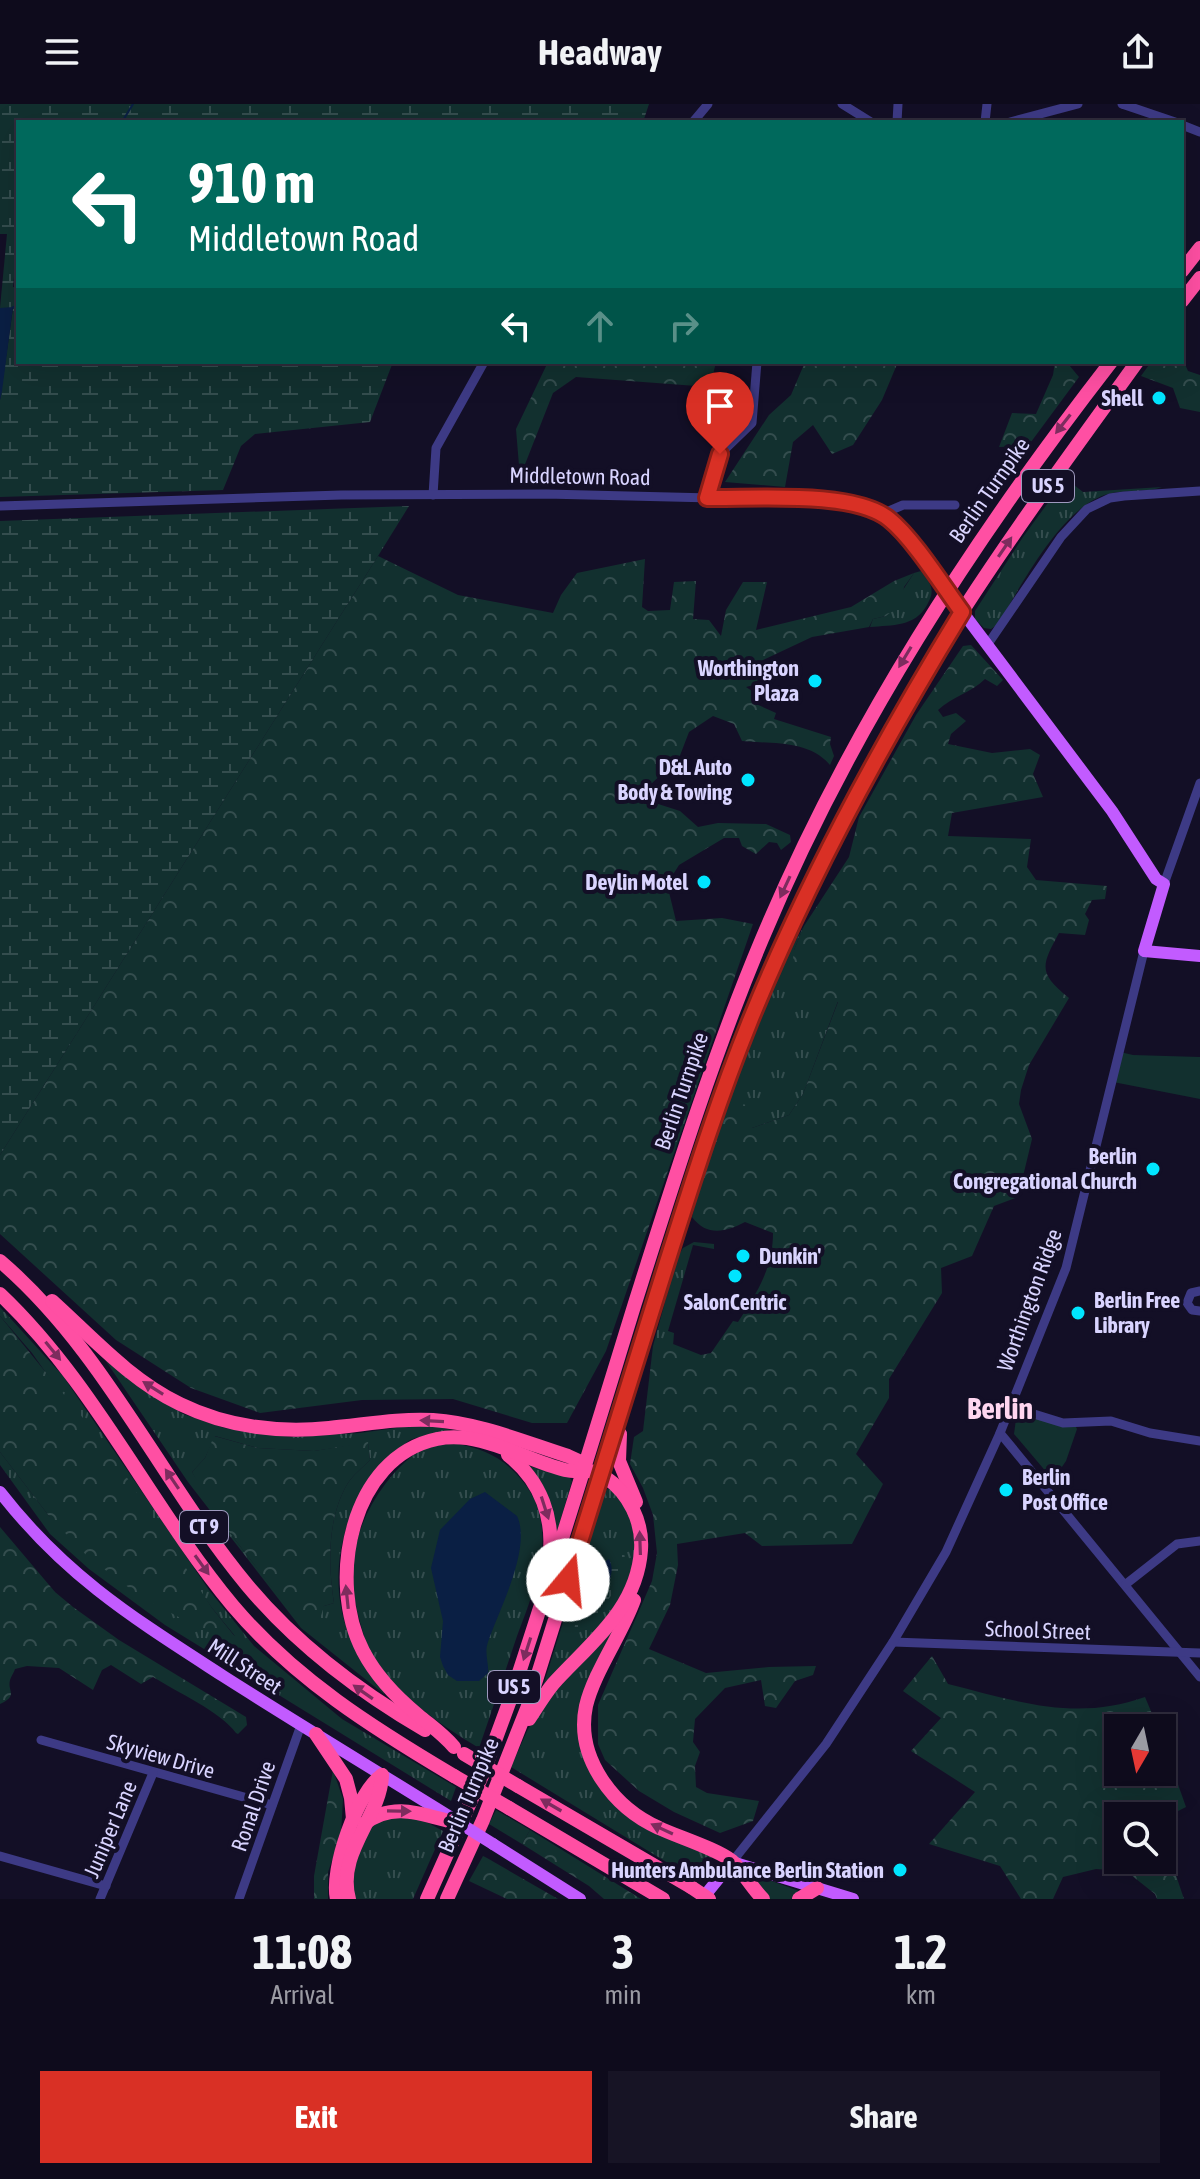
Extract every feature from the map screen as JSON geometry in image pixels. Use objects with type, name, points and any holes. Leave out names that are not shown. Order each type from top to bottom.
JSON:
[{"type":"highway","points":[[1184,268],[1200,248]]},
{"type":"highway","points":[[1184,298],[1200,278]]},
{"type":"highway","name":"Berlin Turnpike","points":[[427,1898],[491,1751],[545,1591],[679,1164],[747,974],[796,862],[881,697],[946,590],[1032,465],[1109,364]]},
{"type":"highway","name":"Berlin Turnpike","points":[[447,1899],[517,1736],[708,1131],[766,983],[834,838],[910,698],[1012,537],[1136,364]]},
{"type":"highway","points":[[5,1266],[39,1288],[137,1378],[168,1398],[214,1418],[247,1426],[290,1430],[411,1420],[447,1422],[483,1429],[568,1456],[579,1461],[584,1468]]},
{"type":"highway","name":"CT 9","points":[[5,1266],[50,1310],[86,1353],[220,1549],[269,1611],[315,1655],[353,1685],[709,1899]]},
{"type":"highway","name":"CT 9","points":[[0,1294],[68,1370],[201,1564],[261,1636],[299,1672],[383,1734],[663,1899]]},
{"type":"highway","points":[[621,1410],[618,1458],[635,1498],[641,1542],[638,1588],[587,1703],[584,1728],[588,1750],[605,1784],[630,1810],[654,1826],[732,1862],[763,1899]]},
{"type":"highway","points":[[459,1750],[391,1689],[362,1649],[351,1621],[347,1601],[348,1548],[366,1497],[385,1471],[401,1455],[423,1443],[446,1438],[468,1438],[568,1470],[584,1468],[601,1475],[621,1491],[635,1514]]},
{"type":"highway","points":[[498,1447],[530,1478],[547,1512],[551,1540],[545,1591]]},
{"type":"highway","points":[[517,1736],[549,1689],[613,1621],[627,1598],[637,1572]]},
{"type":"highway","points":[[316,1734],[346,1779],[358,1823],[348,1869],[346,1888],[349,1899]]},
{"type":"highway","points":[[337,1899],[337,1867],[358,1823],[381,1788],[382,1775]]},
{"type":"highway","points":[[358,1823],[394,1809],[438,1815],[461,1824]]},
{"type":"highway","points":[[799,1899],[817,1888]]},
{"type":"main road","name":"Middletown Road","points":[[946,590],[1128,833],[1156,879],[1164,884]]},
{"type":"main road","name":"Worthington Ridge","points":[[1144,951],[1164,884]]},
{"type":"main road","points":[[1144,951],[1200,956]]},
{"type":"main road","name":"Mill Street","points":[[0,1492],[45,1544],[105,1598],[382,1775],[438,1815]]},
{"type":"main road","points":[[461,1824],[580,1899]]},
{"type":"main road","name":"Worthington Ridge","points":[[702,1899],[732,1862]]},
{"type":"main road","points":[[732,1862],[853,1899]]},
{"type":"street","points":[[695,120],[708,104]]},
{"type":"street","points":[[842,104],[868,120]]},
{"type":"street","points":[[1018,120],[1078,104]]},
{"type":"street","points":[[1122,104],[1169,120]]},
{"type":"street","points":[[433,495],[436,448],[483,364]]},
{"type":"street","points":[[707,498],[720,454],[752,423],[757,364]]},
{"type":"street","points":[[988,644],[1061,537],[1087,509],[1110,498],[1200,491]]},
{"type":"street","name":"Middletown Road","points":[[0,506],[274,496],[546,494],[835,501],[862,505],[882,514],[902,532],[946,590]]},
{"type":"street","points":[[882,514],[903,505],[955,505]]},
{"type":"street","name":"Worthington Ridge","points":[[1164,884],[1200,783]]},
{"type":"street","name":"Worthington Ridge","points":[[732,1862],[826,1744],[893,1642],[946,1552],[1000,1433],[1066,1268],[1144,951]]},
{"type":"street","points":[[1200,1291],[1191,1293],[1187,1303],[1192,1310],[1200,1311]]},
{"type":"street","points":[[1011,1407],[1063,1423],[1111,1421],[1150,1433],[1200,1441]]},
{"type":"street","points":[[1000,1433],[1199,1672]]},
{"type":"street","points":[[1126,1584],[1177,1544],[1200,1541]]},
{"type":"street","name":"School Street","points":[[893,1642],[1200,1653]]},
{"type":"street","name":"Ronal Drive","points":[[239,1899],[301,1725]]},
{"type":"street","name":"Skyview Drive","points":[[41,1740],[272,1805]]},
{"type":"street","name":"Juniper Lane","points":[[100,1899],[153,1773]]},
{"type":"street","points":[[0,1856],[106,1886]]},
{"type":"green space","points":[[0,104],[649,104],[644,120],[16,120],[16,256],[13,287],[16,287],[16,364],[392,364],[370,422],[255,434],[241,446],[223,490],[0,497],[0,400],[13,308],[0,308],[7,234],[0,234]]},
{"type":"green space","points":[[1184,362],[1188,371],[1200,375],[1200,412],[1180,408],[1173,388],[1141,376],[1150,364]]},
{"type":"green space","points":[[547,364],[716,364],[710,387],[576,377],[553,393],[520,477],[516,429]]},
{"type":"green space","points":[[804,364],[897,364],[882,400],[853,445],[832,454],[813,425],[793,442],[785,487],[725,482],[769,415],[791,395]]},
{"type":"green space","points":[[1055,364],[1069,364],[1079,377],[1028,446],[999,447],[1012,413],[1036,414]]},
{"type":"green space","points":[[1069,474],[1074,485],[1083,492],[1162,487],[1108,494],[1091,501],[1059,530],[1045,548],[998,624],[991,629],[984,628],[975,619],[975,611]]},
{"type":"green space","points":[[409,506],[378,556],[0,1155],[0,521]]},
{"type":"green space","points":[[378,556],[458,595],[553,613],[561,595],[577,573],[645,559],[642,607],[648,611],[670,610],[674,582],[696,581],[693,619],[709,620],[721,636],[726,610],[743,582],[767,582],[756,630],[851,607],[894,581],[914,573],[904,587],[902,603],[886,616],[873,619],[869,627],[812,637],[750,666],[758,674],[757,684],[746,687],[755,693],[756,704],[776,713],[774,719],[831,737],[834,756],[830,765],[812,751],[801,747],[742,741],[734,724],[713,716],[689,732],[679,758],[651,784],[655,803],[680,811],[698,827],[718,823],[766,824],[790,835],[791,842],[781,850],[777,843],[769,842],[756,854],[742,846],[739,838],[724,838],[679,865],[667,884],[676,921],[722,918],[753,924],[606,1351],[567,1423],[532,1423],[453,1399],[362,1400],[260,1413],[191,1388],[116,1340],[0,1234],[0,1155]]},
{"type":"green space","points":[[921,571],[932,591],[922,612],[902,624],[870,627],[873,619],[886,616],[914,573]]},
{"type":"green space","points":[[971,645],[1003,680],[997,686],[985,679],[938,710],[943,717],[956,713],[966,721],[951,734],[948,744],[992,753],[1030,749],[1040,755],[1033,774],[1043,797],[952,813],[948,836],[1031,839],[1027,867],[1036,880],[1107,886],[1105,899],[1092,900],[1085,914],[1089,920],[1085,935],[1059,933],[1046,961],[1047,975],[1069,998],[1029,1065],[1021,1090],[1019,1104],[1032,1139],[1018,1197],[994,1206],[972,1256],[941,1268],[942,1293],[889,1379],[889,1398],[856,1454],[883,1484],[852,1544],[762,1546],[745,1533],[677,1544],[678,1565],[670,1605],[649,1649],[706,1673],[816,1666],[813,1675],[795,1681],[776,1708],[765,1706],[761,1680],[725,1688],[695,1719],[693,1742],[700,1752],[695,1766],[696,1787],[707,1793],[759,1801],[753,1821],[720,1833],[674,1812],[639,1791],[605,1760],[598,1744],[598,1705],[652,1581],[657,1553],[653,1515],[630,1464],[634,1437],[643,1431],[653,1346],[673,1344],[701,1355],[711,1353],[733,1321],[738,1322],[763,1280],[773,1233],[745,1222],[724,1230],[710,1230],[692,1217],[711,1145],[728,1099],[752,1107],[752,1128],[789,1115],[803,1094],[838,1002],[814,998],[791,977],[794,950],[804,926],[849,857],[859,817],[916,715],[963,646]]},
{"type":"green space","points":[[804,926],[794,950],[838,1001],[803,1094],[789,1115],[752,1128],[729,1099],[785,960]]},
{"type":"green space","points":[[1116,1051],[1133,1055],[1200,1057],[1200,1099],[1108,1081]]},
{"type":"green space","points":[[694,1242],[714,1244],[714,1249],[693,1245],[668,1331],[674,1333],[673,1346],[653,1346],[677,1258],[683,1248]]},
{"type":"green space","points":[[0,1307],[63,1376],[209,1590],[254,1646],[342,1719],[456,1787],[451,1801],[165,1625],[89,1569],[50,1534],[0,1465],[0,1452],[49,1516],[235,1636],[32,1353],[0,1316]]},
{"type":"green space","points":[[0,1316],[109,1450],[212,1608],[236,1638],[195,1626],[140,1596],[88,1557],[49,1516],[0,1452]]},
{"type":"green space","points":[[97,1348],[147,1392],[183,1414],[224,1428],[291,1437],[360,1433],[424,1424],[452,1430],[410,1440],[391,1457],[360,1496],[342,1544],[339,1595],[344,1620],[353,1644],[385,1690],[384,1694],[301,1628],[188,1482]],"holes":[[[215,1436],[258,1448],[314,1451],[368,1443],[370,1460],[348,1483],[336,1511],[330,1558],[334,1603],[324,1606],[301,1624],[233,1537],[192,1472],[205,1458]]]},
{"type":"green space","points":[[1022,1413],[1075,1425],[1077,1429],[1066,1461],[1053,1480],[1014,1434],[1016,1419]]},
{"type":"green space","points":[[214,1436],[258,1448],[314,1451],[368,1442],[370,1460],[348,1483],[336,1511],[330,1558],[334,1603],[324,1606],[320,1619],[301,1625],[210,1505],[192,1472],[205,1458]]},
{"type":"green space","points":[[453,1443],[485,1452],[510,1467],[536,1503],[541,1522],[542,1542],[536,1583],[479,1748],[418,1706],[380,1666],[365,1640],[353,1584],[355,1549],[360,1532],[366,1515],[386,1483],[405,1462],[422,1450]]},
{"type":"green space","points":[[529,1466],[569,1477],[572,1481],[556,1535]]},
{"type":"green space","points":[[609,1488],[622,1501],[632,1524],[634,1554],[629,1576],[607,1617],[543,1686],[604,1492]]},
{"type":"green space","points":[[0,1527],[55,1592],[73,1607],[119,1640],[246,1717],[247,1725],[238,1734],[209,1710],[153,1677],[141,1684],[111,1665],[102,1670],[93,1690],[59,1668],[27,1666],[15,1669],[9,1684],[11,1696],[0,1704]]},
{"type":"green space","points":[[621,1546],[625,1557],[619,1582],[594,1618],[577,1635],[574,1632],[578,1607],[599,1557]]},
{"type":"green space","points":[[616,1625],[579,1723],[615,1800],[712,1857],[711,1866],[699,1882],[511,1767],[528,1729],[547,1701]]},
{"type":"green space","points":[[932,1656],[948,1684],[1022,1702],[1095,1708],[1145,1697],[1152,1714],[1104,1714],[1104,1786],[1176,1786],[1176,1779],[1186,1807],[1176,1812],[1176,1802],[1104,1802],[1104,1870],[1063,1877],[1053,1899],[1021,1899],[1000,1866],[929,1844],[975,1792],[911,1751],[941,1718],[903,1691]]},
{"type":"green space","points":[[333,1770],[343,1799],[341,1834],[328,1872],[328,1899],[314,1899],[314,1876]]},
{"type":"green space","points":[[496,1810],[530,1830],[522,1844],[489,1824]]},
{"type":"green space","points":[[388,1814],[419,1818],[443,1831],[413,1899],[356,1899],[351,1888],[352,1874],[369,1826]]},
{"type":"green space","points":[[530,1830],[641,1899],[604,1899],[589,1886],[522,1844]]},
{"type":"green space","points":[[483,1856],[558,1899],[507,1899],[469,1881]]},
{"type":"green space","points":[[752,1874],[799,1891],[792,1899],[770,1899],[751,1881]]},
{"type":"green space","points":[[1130,1874],[1176,1874],[1184,1899],[1157,1899]]},
{"type":"water","points":[[13,307],[2,391],[0,400],[0,308]]},
{"type":"water","points":[[485,1492],[517,1516],[521,1529],[520,1545],[512,1579],[487,1646],[488,1673],[479,1681],[457,1681],[448,1675],[440,1657],[443,1621],[431,1568],[440,1530],[470,1499]]},
{"type":"water","points":[[609,1559],[610,1580],[591,1615],[586,1616],[584,1612],[596,1575]]},
{"type":"waterway","points":[[123,120],[133,104]]},
{"type":"place","name":"Shell","points":[[1159,398]]},
{"type":"place","name":"Worthington Plaza","points":[[815,681]]},
{"type":"place","name":"D&L Auto Body & Towing","points":[[748,780]]},
{"type":"place","name":"Deylin Motel","points":[[704,882]]},
{"type":"place","name":"Berlin Congregational Church","points":[[1153,1169]]},
{"type":"place","name":"Dunkin'","points":[[743,1256]]},
{"type":"place","name":"SalonCentric","points":[[735,1276]]},
{"type":"place","name":"Berlin Free Library","points":[[1078,1313]]},
{"type":"place","name":"Berlin Post Office","points":[[1006,1490]]},
{"type":"place","name":"Hunters Ambulance Berlin Station","points":[[900,1870]]},
{"type":"district","name":"Berlin","points":[[1000,1409]]},
{"type":"route","points":[[568,1580],[695,1171],[751,1020],[782,946],[834,838],[910,698],[962,612],[902,532],[890,519],[872,509],[819,500],[707,498],[720,454]]}]
